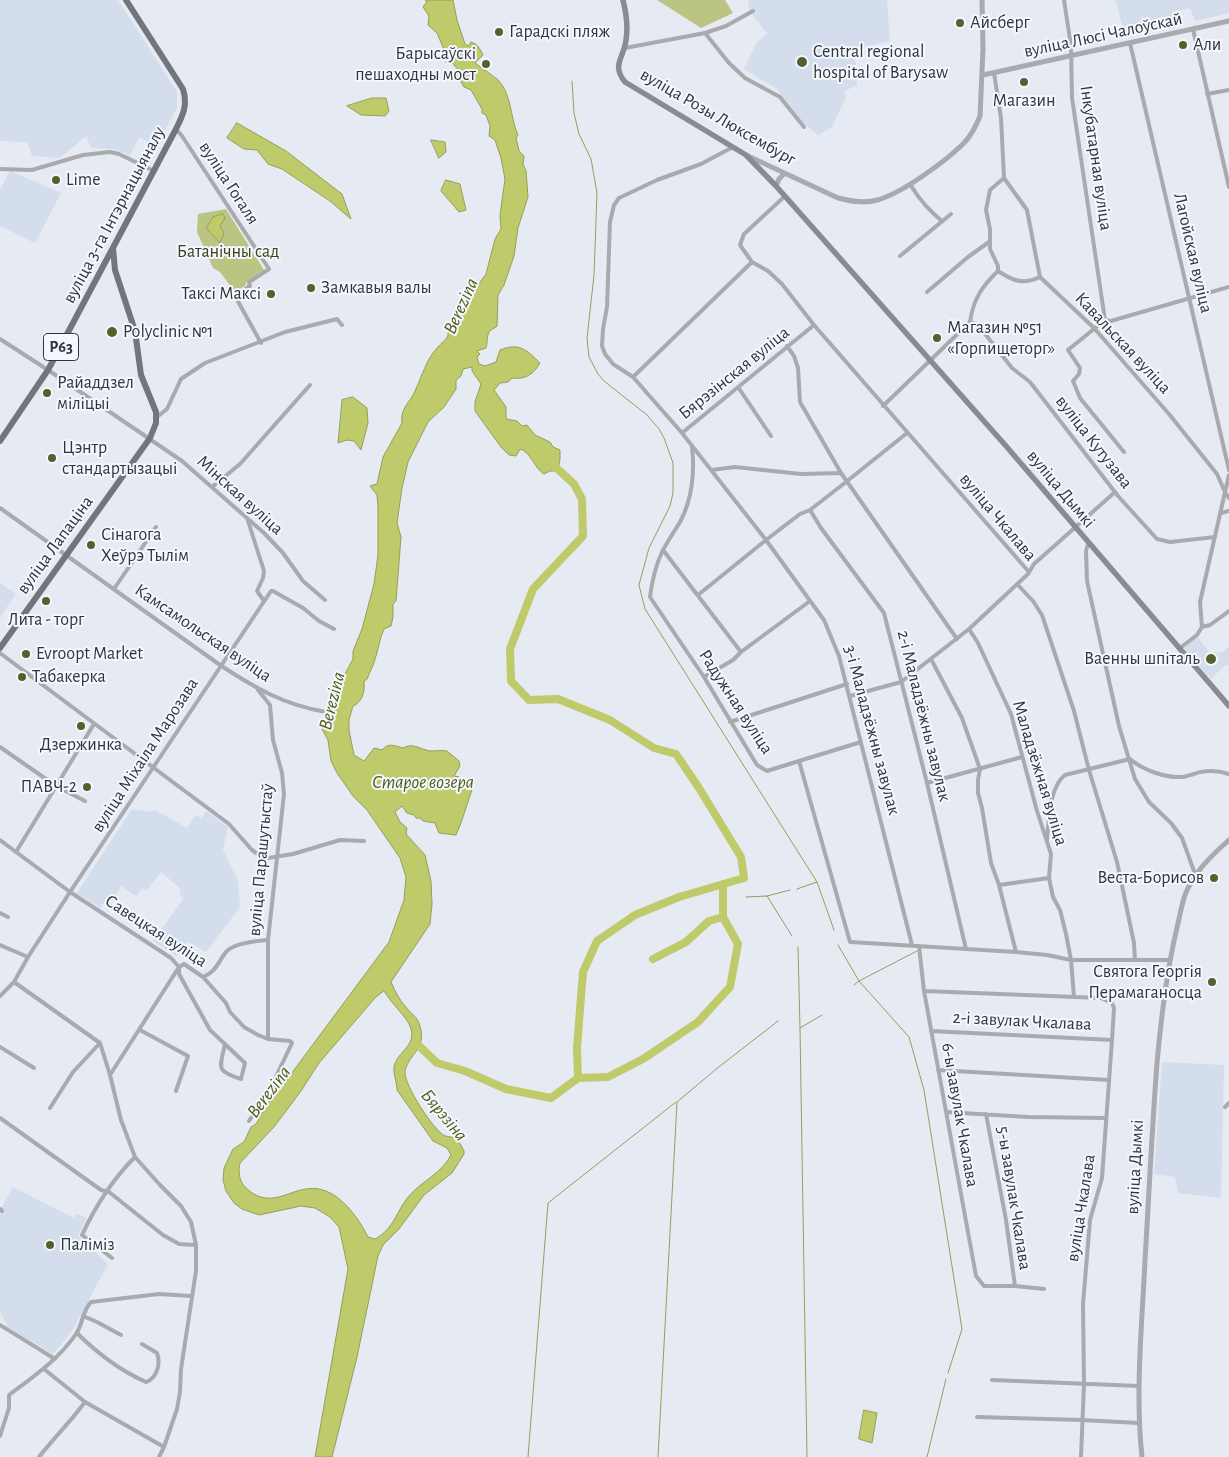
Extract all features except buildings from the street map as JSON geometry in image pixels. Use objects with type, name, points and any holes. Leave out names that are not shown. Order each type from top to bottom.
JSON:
[{"type":"main road","name":"вуліца 3-га Інтэрнацыяналу","points":[[0,441],[48,370],[176,129],[186,106],[183,89],[126,0]]},
{"type":"main road","points":[[623,0],[627,30],[625,48]]},
{"type":"main road","name":"вуліца Розы Люксембург","points":[[625,48],[618,66],[620,76],[625,82],[746,155]]},
{"type":"main road","name":"вуліца Дымкі","points":[[746,155],[785,196],[930,360],[1088,544]]},
{"type":"main road","points":[[113,247],[114,270],[135,330],[141,375],[157,417]]},
{"type":"main road","points":[[100,272],[106,269],[114,270]]},
{"type":"main road","name":"вуліца Лапаціна","points":[[0,648],[150,438],[155,429],[157,417]]},
{"type":"main road","points":[[1088,544],[1229,706]]},
{"type":"street","name":"вуліца Розы Люксембург","points":[[746,155],[838,198],[860,201],[878,200],[890,196],[910,184],[954,152],[971,135],[980,116],[983,75],[982,0]]},
{"type":"street","name":"Інкубатарная вуліца","points":[[1064,0],[1071,46],[1072,98],[1105,320]]},
{"type":"street","points":[[625,48],[705,33],[726,26],[753,11]]},
{"type":"street","name":"вуліца Люсі Чалоўскай","points":[[983,75],[1229,21]]},
{"type":"street","points":[[1193,29],[1229,187]]},
{"type":"street","points":[[705,33],[729,63],[746,78],[780,96],[804,128]]},
{"type":"street","name":"Лагойская вуліца","points":[[1130,43],[1229,470]]},
{"type":"street","points":[[994,73],[1000,118],[1004,178],[1027,210],[1040,277],[1016,282],[998,271]]},
{"type":"street","points":[[1207,94],[1229,90]]},
{"type":"street","name":"вуліца Гогаля","points":[[176,129],[269,269],[249,282],[250,286],[235,296],[261,343]]},
{"type":"street","name":"Бярэзінская вуліца","points":[[733,147],[701,164],[657,180],[619,198],[614,205],[610,222],[607,307],[603,329],[602,346],[605,354],[613,364],[633,377],[682,433],[814,325]]},
{"type":"street","points":[[0,169],[32,170],[83,155],[110,152],[119,154],[154,171]]},
{"type":"street","points":[[776,186],[784,174]]},
{"type":"street","points":[[998,271],[998,266],[990,249],[990,230],[986,210],[990,190],[1004,178]]},
{"type":"street","points":[[910,184],[930,212],[942,221]]},
{"type":"street","points":[[633,377],[752,262],[740,245],[741,237],[785,196]]},
{"type":"street","points":[[900,256],[950,214]]},
{"type":"street","points":[[927,292],[968,257],[989,242]]},
{"type":"street","name":"вуліца Чкалава","points":[[752,262],[768,271],[782,284],[883,406],[1029,572],[1017,584],[1033,601],[1042,615],[1074,710],[1089,770],[1117,862],[1134,943],[1135,960]]},
{"type":"street","points":[[883,406],[970,322],[971,313],[984,284],[998,271]]},
{"type":"street","name":"Кавальская вуліца","points":[[1040,277],[1094,328],[1176,422],[1217,474],[1229,498]]},
{"type":"street","points":[[1124,452],[1080,398],[1073,381],[1079,374],[1080,368],[1068,350],[1105,320],[1111,321],[1229,287]]},
{"type":"street","name":"вуліца Лапаціна","points":[[157,417],[167,409],[177,385],[186,374],[205,363],[261,343],[285,332],[337,319],[342,325]]},
{"type":"street","name":"вуліца Кутузава","points":[[970,322],[978,325],[1012,368],[1030,382],[1115,492],[1157,539],[1170,542],[1215,536]]},
{"type":"street","name":"Мінская вуліца","points":[[0,339],[182,461],[248,521],[264,533],[283,553],[303,580],[325,600]]},
{"type":"street","points":[[787,346],[794,356],[798,368],[800,402],[846,482],[957,639]]},
{"type":"street","points":[[212,487],[240,464],[310,386]]},
{"type":"street","points":[[738,386],[771,436]]},
{"type":"street","points":[[698,595],[800,514],[810,510],[846,482],[907,432]]},
{"type":"street","name":"3-і Маладзёжны завулак","points":[[682,433],[766,540],[824,620],[832,636],[850,696],[912,945]]},
{"type":"street","name":"Радужная вуліца","points":[[691,445],[693,458],[690,493],[681,521],[663,550],[653,578],[650,597],[704,677],[757,765],[767,771],[799,761],[850,942],[912,945]]},
{"type":"street","points":[[711,470],[735,467],[801,474],[841,473]]},
{"type":"street","points":[[1180,648],[1197,634],[1202,627],[1200,602],[1229,475]]},
{"type":"street","points":[[1029,572],[1034,564],[1115,492]]},
{"type":"street","name":"Камсамольская вуліца","points":[[0,508],[258,690],[292,704],[326,712]]},
{"type":"street","name":"2-і Маладзёжны завулак","points":[[810,510],[826,535],[884,613],[966,949]]},
{"type":"street","points":[[1221,513],[1229,511]]},
{"type":"street","points":[[248,521],[264,571],[257,591],[264,601],[273,591],[334,629]]},
{"type":"street","points":[[114,589],[156,527]]},
{"type":"street","name":"вуліца Дымкі","points":[[1088,544],[1086,551],[1087,581],[1119,726],[1135,779],[1149,802],[1171,823],[1182,838],[1196,874]]},
{"type":"street","points":[[663,550],[741,652]]},
{"type":"street","points":[[850,696],[901,682],[969,629],[1017,584]]},
{"type":"street","name":"вуліца Міхаіла Марозава","points":[[0,996],[14,982],[70,892],[264,601]]},
{"type":"street","points":[[704,677],[733,660],[810,601]]},
{"type":"street","points":[[1202,627],[1210,625],[1229,611]]},
{"type":"street","name":"Маладзёжная вуліца","points":[[969,629],[978,643],[1011,714],[1051,854],[1049,878],[1053,896],[1060,910],[1071,960],[1074,997]]},
{"type":"street","points":[[0,652],[230,824],[252,850],[262,856],[276,858],[340,840],[364,841]]},
{"type":"street","points":[[931,659],[962,718],[980,769],[978,793],[991,863],[999,885],[1016,952]]},
{"type":"street","points":[[730,722],[846,684]]},
{"type":"street","name":"вуліца Парашутыстаў","points":[[258,690],[270,705],[273,740],[284,794],[268,940],[268,1039]]},
{"type":"street","points":[[16,852],[94,724]]},
{"type":"street","points":[[799,761],[861,742]]},
{"type":"street","points":[[0,747],[56,786],[85,801]]},
{"type":"street","points":[[927,783],[1022,757]]},
{"type":"street","points":[[1047,840],[1050,812],[1060,779],[1065,775],[1130,759],[1138,765],[1165,776],[1183,777],[1210,771],[1229,774]]},
{"type":"street","name":"Савецкая вуліца","points":[[0,840],[70,892],[171,958],[179,967],[184,964],[203,977],[244,1027],[268,1039],[290,1041],[292,1043],[270,1089],[249,1121]]},
{"type":"street","name":"вуліца Дымкі","points":[[1142,1457],[1139,1423],[1139,1386],[1149,1167],[1160,1032],[1170,960],[1184,897],[1191,882],[1196,874],[1229,840]]},
{"type":"street","points":[[999,885],[1049,878]]},
{"type":"street","points":[[0,912],[8,917]]},
{"type":"street","points":[[203,977],[211,974],[227,950],[244,944],[268,940]]},
{"type":"street","points":[[0,945],[28,957]]},
{"type":"street","points":[[912,945],[1016,952],[1071,960],[1170,960]]},
{"type":"street","name":"6-ы завулак Чкалава","points":[[919,946],[924,991],[976,1276],[984,1286],[1015,1286]]},
{"type":"street","points":[[110,1075],[179,967]]},
{"type":"street","points":[[179,967],[179,974],[210,1030],[246,1063],[241,1079],[225,1074],[220,1067],[225,1044]]},
{"type":"street","points":[[14,982],[100,1043],[121,1120],[135,1157],[181,1206],[191,1222],[196,1246],[196,1271],[191,1296],[180,1392],[177,1409],[164,1447],[158,1457]]},
{"type":"street","points":[[924,991],[1074,997]]},
{"type":"street","name":"вуліца Чкалава","points":[[1074,997],[1101,998],[1112,1003],[1114,1008],[1102,1178],[1090,1220],[1087,1249],[1083,1304],[1084,1384],[1081,1457]]},
{"type":"street","points":[[140,1030],[188,1056],[176,1090]]},
{"type":"street","name":"2-і завулак Чкалава","points":[[931,1031],[1112,1040]]},
{"type":"street","points":[[50,1108],[73,1072],[100,1043]]},
{"type":"street","points":[[0,1047],[34,1068]]},
{"type":"street","points":[[938,1070],[1109,1080]]},
{"type":"street","points":[[1224,1107],[1229,1103]]},
{"type":"street","points":[[946,1112],[1028,1117],[1106,1118]]},
{"type":"street","name":"5-ы завулак Чкалава","points":[[986,1114],[1006,1220],[1015,1286]]},
{"type":"street","points":[[0,1118],[105,1192],[109,1192],[163,1235],[179,1244],[196,1246]]},
{"type":"street","points":[[112,1258],[82,1235],[105,1192],[117,1175],[135,1157]]},
{"type":"street","points":[[1015,1286],[1044,1289]]},
{"type":"street","points":[[0,1436],[9,1408],[9,1395],[44,1369],[78,1333],[84,1310],[91,1302],[159,1294],[191,1296]]},
{"type":"street","points":[[83,1316],[121,1334]]},
{"type":"street","points":[[0,1324],[55,1359]]},
{"type":"street","points":[[78,1333],[98,1353],[121,1370],[146,1382],[152,1380],[159,1357],[157,1352],[142,1344]]},
{"type":"street","points":[[44,1369],[85,1402],[164,1447]]},
{"type":"street","points":[[992,1380],[1139,1386]]},
{"type":"street","points":[[38,1457],[85,1402]]},
{"type":"street","points":[[977,1417],[1139,1423]]},
{"type":"shaded area","points":[[0,0],[118,0],[177,92],[177,108],[156,146],[139,137],[130,155],[114,149],[91,148],[86,136],[60,158],[32,156],[27,142],[0,141]]},
{"type":"shaded area","name":"Central regional hospital of Barysaw","points":[[748,0],[887,0],[890,41],[865,47],[855,55],[857,85],[843,92],[847,95],[832,127],[818,135],[802,122],[777,89],[744,69],[757,42],[767,34],[750,11]]},
{"type":"shaded area","points":[[1116,0],[1229,0],[1229,13],[1195,21],[1190,8],[1177,11],[1179,25],[1125,37]]},
{"type":"shaded area","points":[[10,171],[61,193],[35,243],[0,226],[0,190]]},
{"type":"shaded area","points":[[0,583],[16,594],[0,617]]},
{"type":"shaded area","name":"Ваенны шпіталь","points":[[1197,636],[1209,652],[1223,652],[1229,646],[1229,666],[1225,665],[1211,679],[1184,648]]},
{"type":"shaded area","points":[[132,809],[150,812],[155,810],[187,828],[196,815],[201,818],[206,811],[228,827],[223,850],[238,881],[240,907],[206,952],[188,942],[176,956],[153,941],[184,898],[179,894],[181,889],[161,872],[146,891],[142,888],[136,896],[121,886],[113,900],[107,897],[100,908],[77,893]]},
{"type":"shaded area","points":[[1162,1062],[1224,1065],[1221,1198],[1178,1193],[1175,1177],[1154,1174]]},
{"type":"shaded area","points":[[13,1187],[74,1218],[76,1214],[87,1218],[78,1236],[108,1264],[72,1331],[53,1354],[8,1327],[0,1311],[0,1210]]},
{"type":"green space","points":[[657,0],[725,0],[733,13],[701,28]]},
{"type":"green space","name":"Батанічны сад","points":[[226,209],[264,270],[235,292],[220,272],[213,268],[197,232],[198,214]]},
{"type":"water","name":"Старое возера","points":[[426,0],[453,0],[465,44],[468,46],[471,42],[475,44],[483,55],[475,63],[498,80],[506,92],[518,135],[516,138],[519,151],[524,156],[523,164],[526,171],[528,197],[518,228],[514,256],[504,285],[498,295],[497,326],[489,332],[486,348],[477,351],[480,354],[477,357],[479,364],[485,366],[496,362],[500,350],[518,347],[527,351],[540,363],[529,375],[521,378],[512,378],[508,382],[500,383],[494,390],[506,407],[506,419],[517,421],[522,426],[527,425],[535,435],[550,442],[553,447],[560,450],[560,459],[555,471],[544,474],[524,451],[520,449],[516,456],[509,455],[501,447],[475,411],[475,402],[481,384],[472,371],[472,367],[463,369],[461,376],[456,380],[456,389],[444,407],[428,422],[408,462],[397,523],[401,537],[393,617],[391,626],[384,629],[373,665],[367,679],[364,681],[364,692],[361,699],[353,706],[349,720],[349,730],[354,755],[364,761],[374,748],[382,750],[389,745],[403,748],[414,746],[431,751],[447,751],[459,761],[460,766],[454,776],[459,777],[473,787],[456,835],[439,833],[435,823],[416,818],[414,815],[407,813],[402,806],[395,812],[400,822],[407,828],[406,834],[425,855],[431,881],[432,904],[430,924],[391,982],[401,1001],[417,1019],[421,1030],[422,1037],[418,1048],[406,1066],[406,1078],[414,1097],[427,1117],[445,1136],[457,1138],[464,1154],[452,1173],[424,1195],[399,1229],[383,1245],[378,1256],[357,1357],[332,1457],[315,1457],[348,1269],[339,1227],[330,1217],[315,1208],[301,1206],[259,1215],[242,1209],[234,1203],[226,1191],[223,1180],[224,1168],[233,1149],[244,1142],[251,1127],[256,1124],[269,1101],[274,1097],[389,942],[404,900],[406,877],[400,858],[367,810],[353,796],[337,773],[331,761],[328,740],[322,729],[325,725],[330,727],[333,725],[333,709],[338,687],[353,659],[353,651],[362,629],[374,584],[378,555],[378,506],[377,495],[370,486],[377,484],[383,457],[402,423],[402,413],[413,395],[424,368],[448,336],[448,330],[463,314],[469,293],[473,294],[474,287],[478,285],[486,274],[495,239],[501,229],[500,215],[505,179],[501,158],[495,140],[489,136],[490,126],[486,115],[482,113],[482,109],[471,90],[464,87],[457,75],[459,71],[451,61],[446,62],[447,57],[437,33],[428,25],[429,16],[423,7]],"holes":[[[384,991],[408,1022],[412,1033],[409,1044],[396,1061],[394,1067],[397,1090],[433,1141],[447,1148],[451,1155],[437,1172],[409,1196],[391,1225],[382,1235],[375,1239],[368,1237],[350,1209],[330,1193],[313,1188],[275,1198],[266,1198],[256,1195],[246,1188],[240,1179],[239,1170],[240,1163],[274,1127],[319,1063],[375,998]]]},
{"type":"water","points":[[372,98],[386,98],[389,111],[385,116],[361,115],[347,106]]},
{"type":"water","points":[[237,123],[286,151],[342,194],[351,219],[330,201],[282,169],[268,164],[257,150],[244,149],[227,138]]},
{"type":"water","points":[[431,140],[445,142],[446,152],[439,158]]},
{"type":"water","points":[[446,180],[460,184],[466,210],[459,212],[441,191]]},
{"type":"water","points":[[223,214],[225,218],[220,226],[224,233],[220,243],[206,228],[213,217]]},
{"type":"water","points":[[353,397],[367,408],[368,423],[361,450],[354,441],[347,440],[338,443],[342,400]]},
{"type":"water","points":[[864,1410],[877,1413],[872,1443],[859,1439]]},
{"type":"waterway","points":[[572,81],[574,113],[579,134],[591,159],[597,193],[594,275],[587,338],[589,357],[604,381],[647,415],[659,429],[673,463],[673,493],[670,506],[649,548],[639,585],[645,609],[817,882]]},
{"type":"waterway","points":[[416,1043],[437,1063],[465,1071],[506,1089],[551,1098],[578,1078],[577,1047],[583,972],[597,941],[635,915],[679,897],[744,878],[741,857],[676,754],[654,748],[610,720],[558,699],[529,700],[511,681],[510,649],[533,589],[583,536],[582,499],[574,484],[550,462]]},
{"type":"waterway","points":[[797,889],[817,882],[834,930]]},
{"type":"waterway","points":[[578,1078],[608,1077],[643,1059],[698,1022],[730,987],[738,944],[723,917],[723,885]]},
{"type":"waterway","points":[[767,896],[790,890]]},
{"type":"waterway","points":[[746,897],[767,896],[792,936]]},
{"type":"waterway","points":[[653,959],[686,942],[709,921],[723,917]]},
{"type":"waterway","points":[[838,945],[859,981],[854,985]]},
{"type":"waterway","points":[[798,947],[800,1028],[822,1015]]},
{"type":"waterway","points":[[917,951],[859,981],[909,1037],[924,1090],[962,1329],[948,1373]]},
{"type":"waterway","points":[[658,1457],[677,1102],[778,1021]]},
{"type":"waterway","points":[[800,1028],[807,1457]]},
{"type":"waterway","points":[[528,1457],[548,1203],[676,1102]]},
{"type":"waterway","points":[[927,1457],[946,1379]]},
{"type":"place","name":"Айсберг","points":[[960,23]]},
{"type":"place","name":"Гарадскі пляж","points":[[499,32]]},
{"type":"place","name":"Али","points":[[1183,45]]},
{"type":"place","name":"Central regional hospital of Barysaw","points":[[802,62]]},
{"type":"place","name":"Барысаўскі пешаходны мост","points":[[486,64]]},
{"type":"place","name":"Магазин","points":[[1024,82]]},
{"type":"place","name":"Lime","points":[[56,180]]},
{"type":"place","name":"Замкавыя валы","points":[[311,288]]},
{"type":"place","name":"Таксі Максі","points":[[271,294]]},
{"type":"place","name":"Polyclinic №1","points":[[112,332]]},
{"type":"place","name":"Магазин №51 «Горпищеторг»","points":[[937,338]]},
{"type":"place","name":"Райаддзел міліцыі","points":[[47,393]]},
{"type":"place","name":"Цэнтр стандартызацыі","points":[[52,458]]},
{"type":"place","name":"Сінагога Хеўрэ Тылім","points":[[91,545]]},
{"type":"place","name":"Лита - торг","points":[[46,601]]},
{"type":"place","name":"Evroopt Market","points":[[26,654]]},
{"type":"place","name":"Ваенны шпіталь","points":[[1211,659]]},
{"type":"place","name":"Табакерка","points":[[22,677]]},
{"type":"place","name":"Дзержинка","points":[[81,726]]},
{"type":"place","name":"ПАВЧ-2","points":[[87,787]]},
{"type":"place","name":"Веста-Борисов","points":[[1214,878]]},
{"type":"place","name":"Святога Георгія Перамаганосца","points":[[1212,982]]},
{"type":"place","name":"Паліміз","points":[[50,1245]]},
{"type":"water label","name":"Berezina","points":[[461,306]]},
{"type":"water label","name":"Berezina","points":[[332,701]]},
{"type":"water label","name":"Berezina","points":[[269,1092]]},
{"type":"water label","name":"Бярэзіна","points":[[444,1115]]}]
